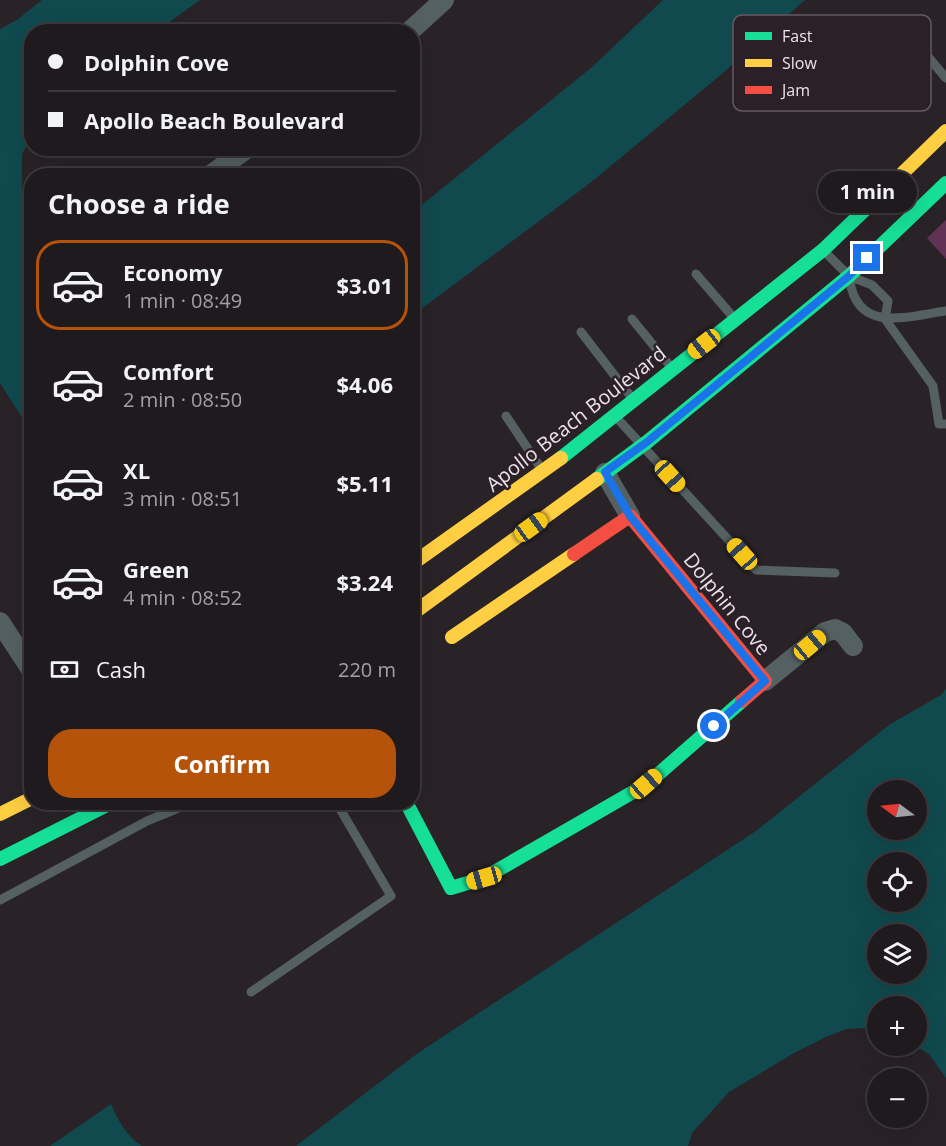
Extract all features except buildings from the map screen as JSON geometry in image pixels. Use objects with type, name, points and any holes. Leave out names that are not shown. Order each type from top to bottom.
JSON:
[{"type":"main road","name":"Apollo Beach Boulevard","points":[[420,558],[543,472],[823,250],[946,131]]},
{"type":"main road","points":[[420,608],[642,445],[849,276],[946,183]]},
{"type":"main road","points":[[452,637],[630,516]]},
{"type":"main road","name":"Dolphin Cove","points":[[410,810],[451,888],[484,878],[646,784],[765,681],[630,516]]},
{"type":"main road","points":[[0,814],[24,802]]},
{"type":"main road","points":[[0,860],[98,810]]},
{"type":"street","points":[[418,24],[444,0]]},
{"type":"street","points":[[220,168],[237,156]]},
{"type":"street","points":[[605,472],[630,516]]},
{"type":"street","points":[[0,622],[24,659]]},
{"type":"street","points":[[765,681],[825,632],[835,628],[843,633],[853,646]]},
{"type":"lane","points":[[931,60],[946,78]]},
{"type":"lane","points":[[823,250],[849,276],[872,285],[888,301],[885,319],[933,386],[939,424],[946,424]]},
{"type":"lane","points":[[696,274],[735,320]]},
{"type":"lane","points":[[849,276],[853,297],[869,314],[885,319],[946,311]]},
{"type":"lane","points":[[632,319],[673,369]]},
{"type":"lane","points":[[581,332],[633,400]]},
{"type":"lane","points":[[506,416],[543,472]]},
{"type":"lane","points":[[614,416],[756,570],[835,573]]},
{"type":"lane","points":[[0,900],[147,821],[174,810]]},
{"type":"lane","points":[[251,992],[391,896],[341,810]]},
{"type":"shaded area","points":[[946,220],[946,259],[927,238]]},
{"type":"water","points":[[42,0],[200,0],[167,24],[24,24],[22,189],[24,200],[24,421],[0,383],[0,29],[17,20]]},
{"type":"water","points":[[663,0],[805,0],[788,15],[733,15],[733,64],[590,183],[420,310],[420,206],[592,67]]},
{"type":"water","points":[[946,689],[946,1078],[927,1053],[927,996],[867,996],[867,1028],[846,1029],[826,1037],[794,1053],[729,1092],[692,1133],[688,1146],[296,1146],[418,1053],[756,831],[889,725],[941,695]]},
{"type":"water","points":[[111,1104],[123,1127],[142,1146],[50,1146]]},
{"type":"traffic: fast","points":[[597,479],[647,442],[849,276],[946,183]]},
{"type":"traffic: fast","points":[[561,458],[823,250],[875,200]]},
{"type":"traffic: fast","points":[[410,810],[451,888],[484,878],[647,784],[742,701]]},
{"type":"traffic: fast","points":[[0,859],[97,810]]},
{"type":"traffic: slow","points":[[875,200],[946,131]]},
{"type":"traffic: slow","points":[[420,558],[561,458]]},
{"type":"traffic: slow","points":[[420,608],[597,479]]},
{"type":"traffic: slow","points":[[452,637],[574,554]]},
{"type":"traffic: slow","points":[[0,814],[24,802]]},
{"type":"traffic: jam","points":[[574,554],[630,516],[765,681],[742,701]]},
{"type":"route","points":[[714,726],[765,681],[630,516],[605,472],[647,442],[849,276],[867,258]]}]
